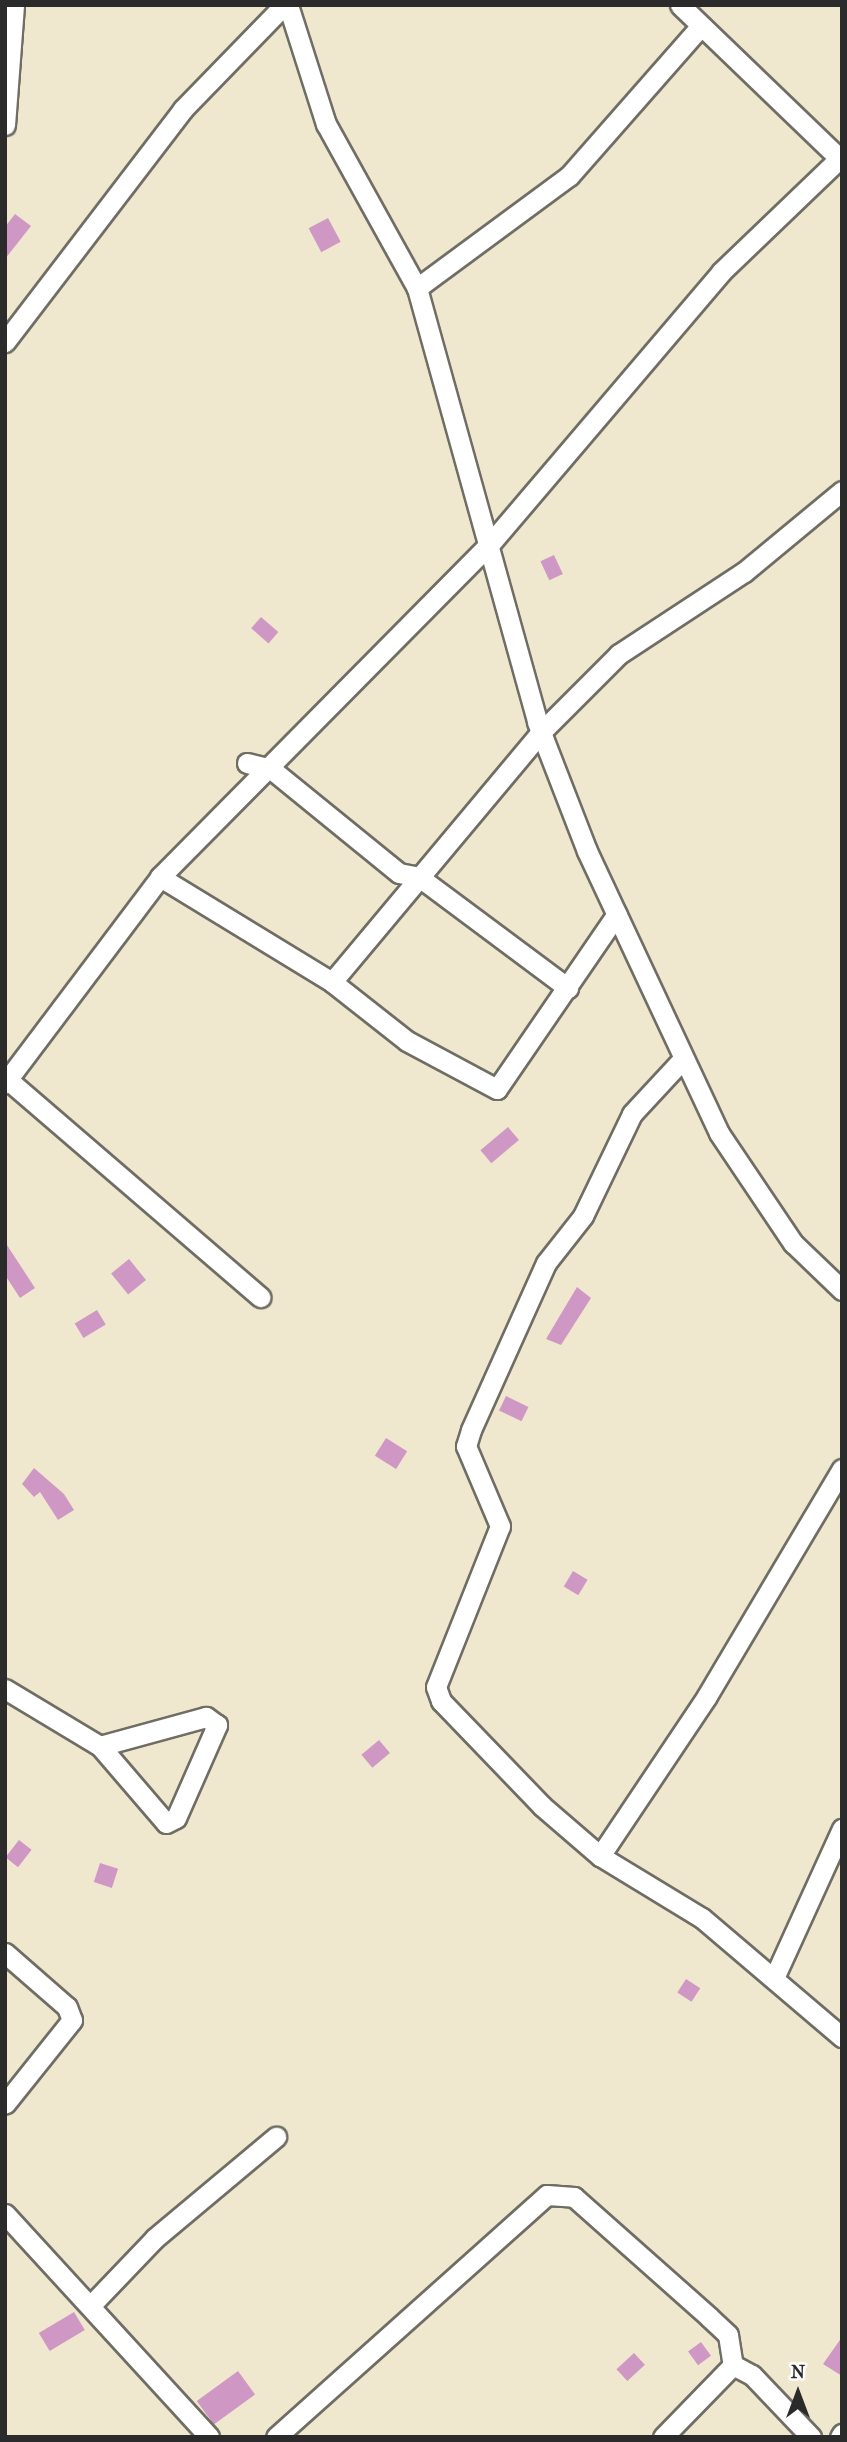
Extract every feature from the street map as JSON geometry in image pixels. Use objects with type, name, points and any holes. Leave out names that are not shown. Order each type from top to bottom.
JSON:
[{"type":"street","points":[[5,125],[15,5]]},
{"type":"street","points":[[5,342],[183,109],[286,5],[321,114],[417,288],[541,732],[617,914],[681,1061],[719,1133],[793,1243],[842,1290]]},
{"type":"street","points":[[260,1297],[6,1082],[160,877],[271,769],[489,545],[720,272],[841,160],[680,5]]},
{"type":"street","points":[[417,288],[569,176],[701,26]]},
{"type":"street","points":[[332,982],[541,732],[619,654],[744,572],[842,491]]},
{"type":"street","points":[[247,763],[271,769],[399,873],[419,877],[568,988]]},
{"type":"street","points":[[160,877],[332,982],[407,1041],[497,1090],[617,914]]},
{"type":"street","points":[[681,1061],[632,1114],[583,1216],[546,1263],[471,1430],[466,1446],[500,1526],[436,1687],[441,1701],[542,1806],[600,1856],[702,1918],[842,2037]]},
{"type":"street","points":[[600,1856],[707,1696],[842,1469]]},
{"type":"street","points":[[5,1689],[100,1746],[166,1823],[176,1818],[216,1725],[206,1717],[100,1746]]},
{"type":"street","points":[[774,1978],[842,1829]]},
{"type":"street","points":[[5,1953],[66,2007],[72,2020],[65,2036],[5,2104]]},
{"type":"street","points":[[92,2304],[155,2238],[276,2137]]},
{"type":"street","points":[[276,2437],[547,2195],[574,2197],[709,2317],[728,2335],[733,2365]]},
{"type":"street","points":[[5,2214],[92,2304],[209,2437]]},
{"type":"street","points":[[663,2437],[733,2365]]},
{"type":"street","points":[[733,2365],[752,2375],[811,2437]]},
{"type":"building","points":[[15,214],[31,226],[5,259],[5,227]]},
{"type":"building","points":[[328,218],[341,242],[321,252],[309,228]]},
{"type":"building","points":[[554,555],[563,574],[549,580],[540,561]]},
{"type":"building","points":[[261,617],[278,632],[269,643],[251,628]]},
{"type":"building","points":[[508,1127],[519,1140],[491,1163],[480,1150]]},
{"type":"building","points":[[5,1242],[35,1288],[20,1298],[5,1275]]},
{"type":"building","points":[[129,1259],[146,1280],[128,1294],[111,1273]]},
{"type":"building","points":[[577,1287],[591,1298],[561,1345],[546,1339]]},
{"type":"building","points":[[97,1310],[106,1325],[83,1338],[75,1323]]},
{"type":"building","points":[[506,1396],[528,1407],[521,1421],[499,1410]]},
{"type":"building","points":[[386,1438],[407,1451],[396,1469],[375,1456]]},
{"type":"building","points":[[34,1468],[64,1494],[74,1510],[58,1520],[40,1492],[34,1497],[22,1484]]},
{"type":"building","points":[[573,1571],[588,1580],[578,1595],[564,1586]]},
{"type":"building","points":[[379,1740],[390,1753],[372,1768],[361,1755]]},
{"type":"building","points":[[19,1840],[32,1850],[18,1867],[5,1857]]},
{"type":"building","points":[[100,1863],[118,1869],[112,1888],[94,1882]]},
{"type":"building","points":[[686,1979],[700,1988],[692,2002],[677,1992]]},
{"type":"building","points":[[74,2312],[85,2330],[50,2351],[39,2333]]},
{"type":"building","points":[[842,2337],[842,2376],[823,2364]]},
{"type":"building","points":[[701,2342],[711,2356],[698,2365],[688,2351]]},
{"type":"building","points":[[634,2353],[645,2365],[627,2381],[616,2369]]},
{"type":"building","points":[[238,2371],[255,2394],[214,2424],[197,2401]]}]
